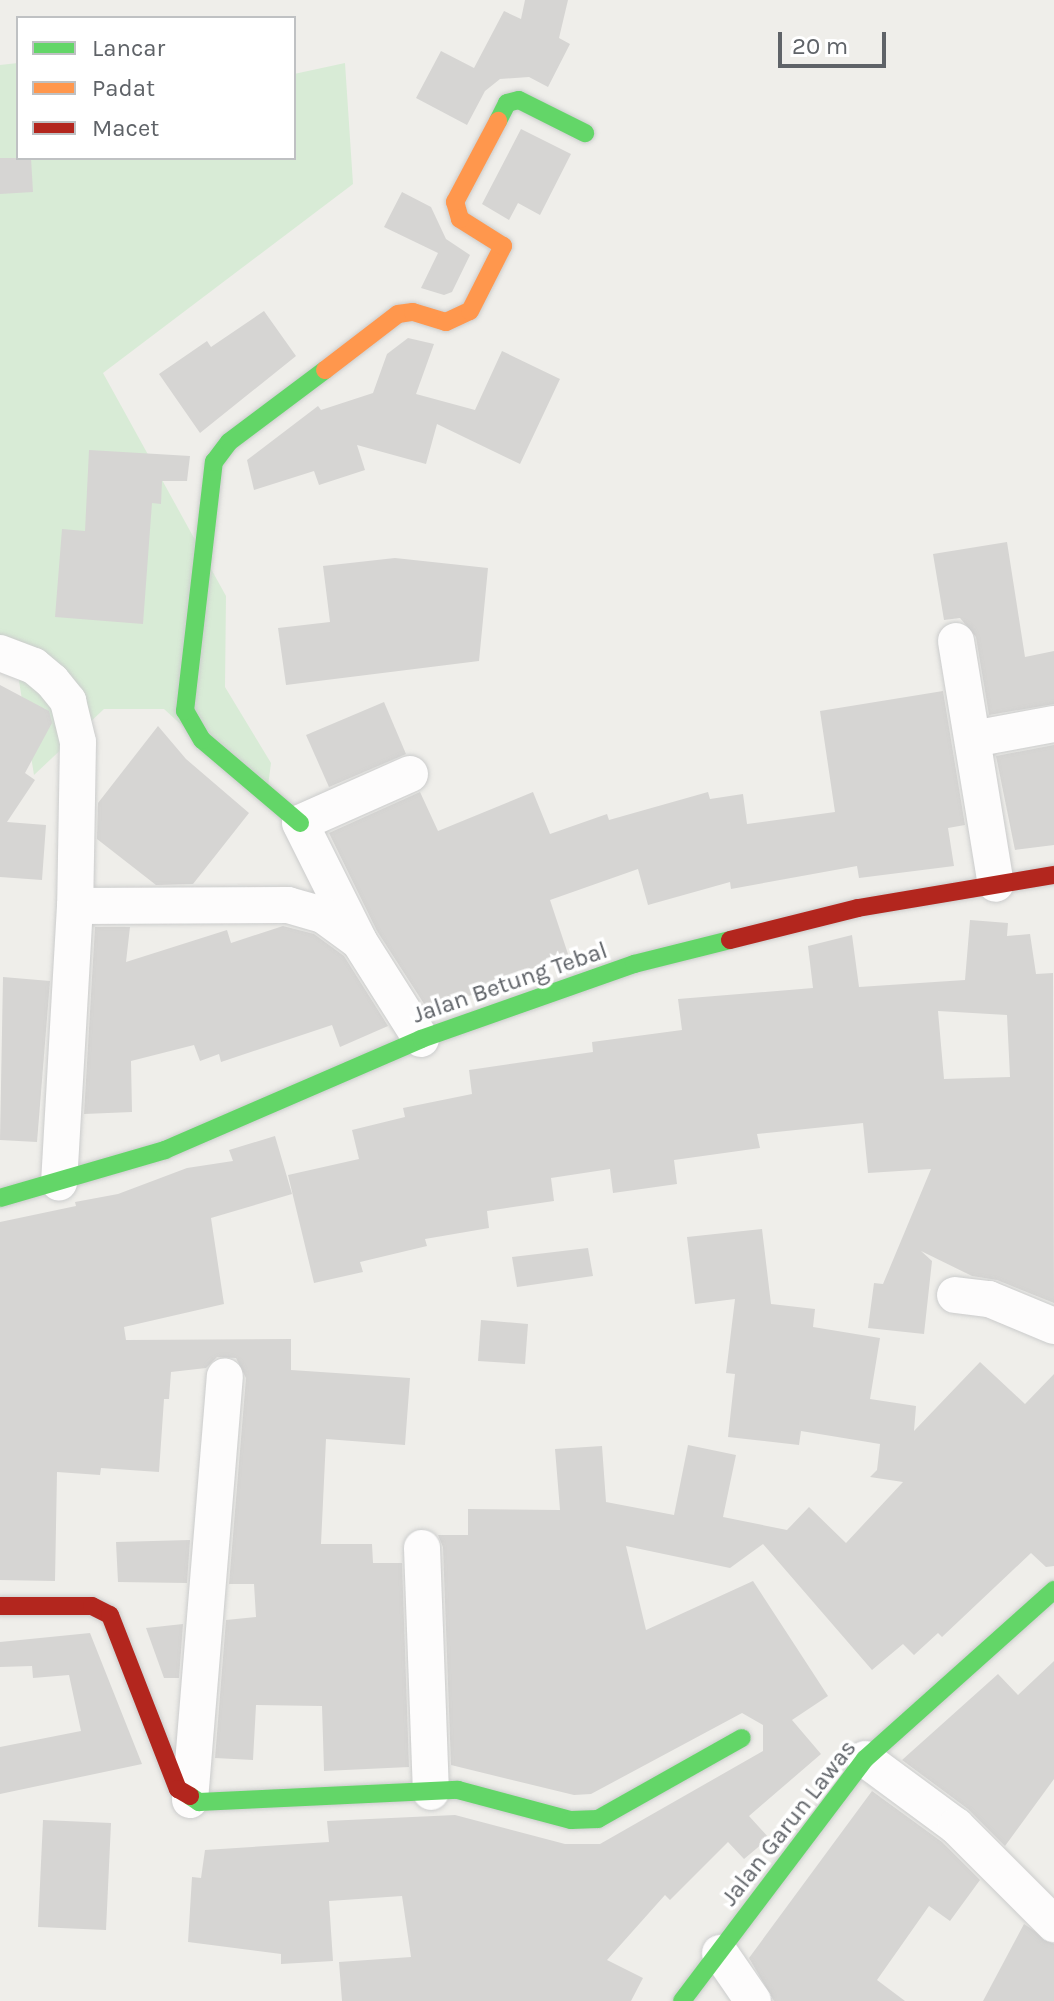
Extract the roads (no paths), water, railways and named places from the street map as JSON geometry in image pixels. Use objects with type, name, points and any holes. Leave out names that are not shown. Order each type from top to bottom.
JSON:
[{"type":"street","points":[[421,1039],[359,941],[300,823],[202,740],[185,711],[214,462],[229,442],[398,314],[413,312],[455,321],[470,311],[503,246],[460,219],[455,202],[507,103],[519,100],[585,133]]},
{"type":"street","points":[[956,641],[996,884]]},
{"type":"street","points":[[0,653],[34,666],[52,681],[74,719],[78,742],[75,906],[59,1183]]},
{"type":"street","points":[[973,739],[1054,724]]},
{"type":"street","points":[[300,823],[410,774]]},
{"type":"street","name":"Jalan Betung Tebal","points":[[0,1198],[59,1183],[235,1123],[421,1039],[634,964],[759,930],[1054,875]]},
{"type":"street","points":[[75,906],[288,905],[323,915],[359,941]]},
{"type":"street","points":[[955,1295],[989,1299],[1054,1326]]},
{"type":"street","points":[[190,1800],[225,1376]]},
{"type":"street","points":[[422,1548],[431,1792]]},
{"type":"street","name":"Jalan Garun Lawas","points":[[682,2001],[865,1759],[1054,1590]]},
{"type":"street","points":[[0,1606],[92,1606],[115,1620],[178,1789],[190,1800],[475,1793],[571,1820],[598,1819],[742,1738]]},
{"type":"street","points":[[865,1759],[956,1826],[1054,1924]]},
{"type":"street","points":[[720,1953],[753,2001]]}]
